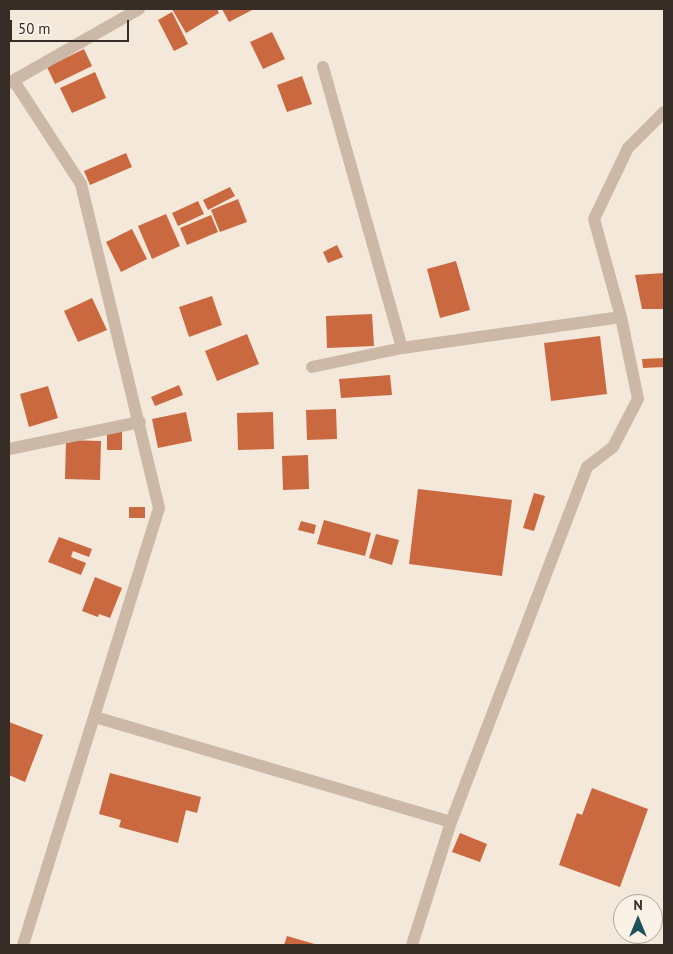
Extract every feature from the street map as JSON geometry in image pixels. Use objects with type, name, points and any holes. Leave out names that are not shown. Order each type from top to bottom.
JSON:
[{"type":"street","points":[[23,945],[159,508],[140,422],[81,184],[12,82],[139,9]]},
{"type":"street","points":[[323,67],[402,348]]},
{"type":"street","points":[[412,945],[451,822],[587,467],[613,447],[638,399],[621,317],[594,219],[628,148],[664,112]]},
{"type":"street","points":[[312,367],[402,348],[621,317]]},
{"type":"street","points":[[9,449],[140,422]]},
{"type":"street","points":[[95,717],[451,822]]},
{"type":"building","points":[[172,9],[217,9],[219,13],[186,33]]},
{"type":"building","points":[[222,9],[254,9],[229,22]]},
{"type":"building","points":[[172,12],[188,44],[174,51],[158,20]]},
{"type":"building","points":[[272,32],[285,59],[263,69],[250,42]]},
{"type":"building","points":[[84,49],[92,66],[55,84],[47,67]]},
{"type":"building","points":[[95,72],[106,98],[72,113],[60,88]]},
{"type":"building","points":[[302,76],[312,104],[287,112],[277,85]]},
{"type":"building","points":[[126,153],[132,167],[90,185],[84,171]]},
{"type":"building","points":[[230,187],[235,196],[208,210],[203,200]]},
{"type":"building","points":[[238,199],[247,222],[220,232],[211,210]]},
{"type":"building","points":[[198,201],[204,214],[178,226],[172,213]]},
{"type":"building","points":[[166,214],[180,246],[152,259],[138,226]]},
{"type":"building","points":[[211,215],[218,232],[187,245],[180,228]]},
{"type":"building","points":[[132,229],[147,259],[121,272],[106,242]]},
{"type":"building","points":[[337,245],[343,257],[328,263],[323,252]]},
{"type":"building","points":[[456,261],[470,310],[440,318],[427,269]]},
{"type":"building","points":[[664,273],[664,309],[642,309],[635,275]]},
{"type":"building","points":[[212,296],[222,325],[189,337],[179,307]]},
{"type":"building","points":[[92,298],[107,330],[78,342],[64,311]]},
{"type":"building","points":[[372,314],[374,346],[327,348],[326,316]]},
{"type":"building","points":[[247,334],[259,364],[217,381],[205,351]]},
{"type":"building","points":[[600,336],[607,394],[551,401],[544,343]]},
{"type":"building","points":[[664,358],[664,367],[643,368],[642,359]]},
{"type":"building","points":[[390,375],[392,395],[341,398],[339,379]]},
{"type":"building","points":[[179,385],[183,395],[155,406],[151,397]]},
{"type":"building","points":[[48,386],[58,418],[29,427],[20,394]]},
{"type":"building","points":[[336,409],[337,439],[307,440],[306,410]]},
{"type":"building","points":[[186,412],[192,441],[158,448],[152,419]]},
{"type":"building","points":[[273,412],[274,449],[238,450],[237,413]]},
{"type":"building","points":[[107,429],[122,429],[122,450],[107,450]]},
{"type":"building","points":[[66,440],[101,441],[100,480],[65,479]]},
{"type":"building","points":[[308,455],[309,489],[283,490],[282,456]]},
{"type":"building","points":[[418,489],[512,500],[502,576],[409,564]]},
{"type":"building","points":[[534,493],[545,496],[534,531],[523,528]]},
{"type":"building","points":[[129,507],[145,507],[145,518],[129,518]]},
{"type":"building","points":[[324,520],[371,533],[365,556],[317,544]]},
{"type":"building","points":[[301,521],[316,525],[314,534],[298,530]]},
{"type":"building","points":[[376,534],[399,540],[392,565],[369,558]]},
{"type":"building","points":[[59,537],[92,549],[89,557],[73,551],[71,557],[86,563],[81,575],[48,562]]},
{"type":"building","points":[[95,577],[122,588],[110,618],[99,614],[98,617],[82,611]]},
{"type":"building","points":[[9,722],[43,735],[25,782],[9,775]]},
{"type":"building","points":[[110,773],[201,797],[197,813],[186,810],[178,843],[119,827],[121,820],[99,814]]},
{"type":"building","points":[[592,788],[648,809],[620,887],[559,865],[577,813],[582,815]]},
{"type":"building","points":[[460,833],[487,844],[480,862],[452,852]]},
{"type":"building","points":[[287,936],[318,945],[284,945]]}]
